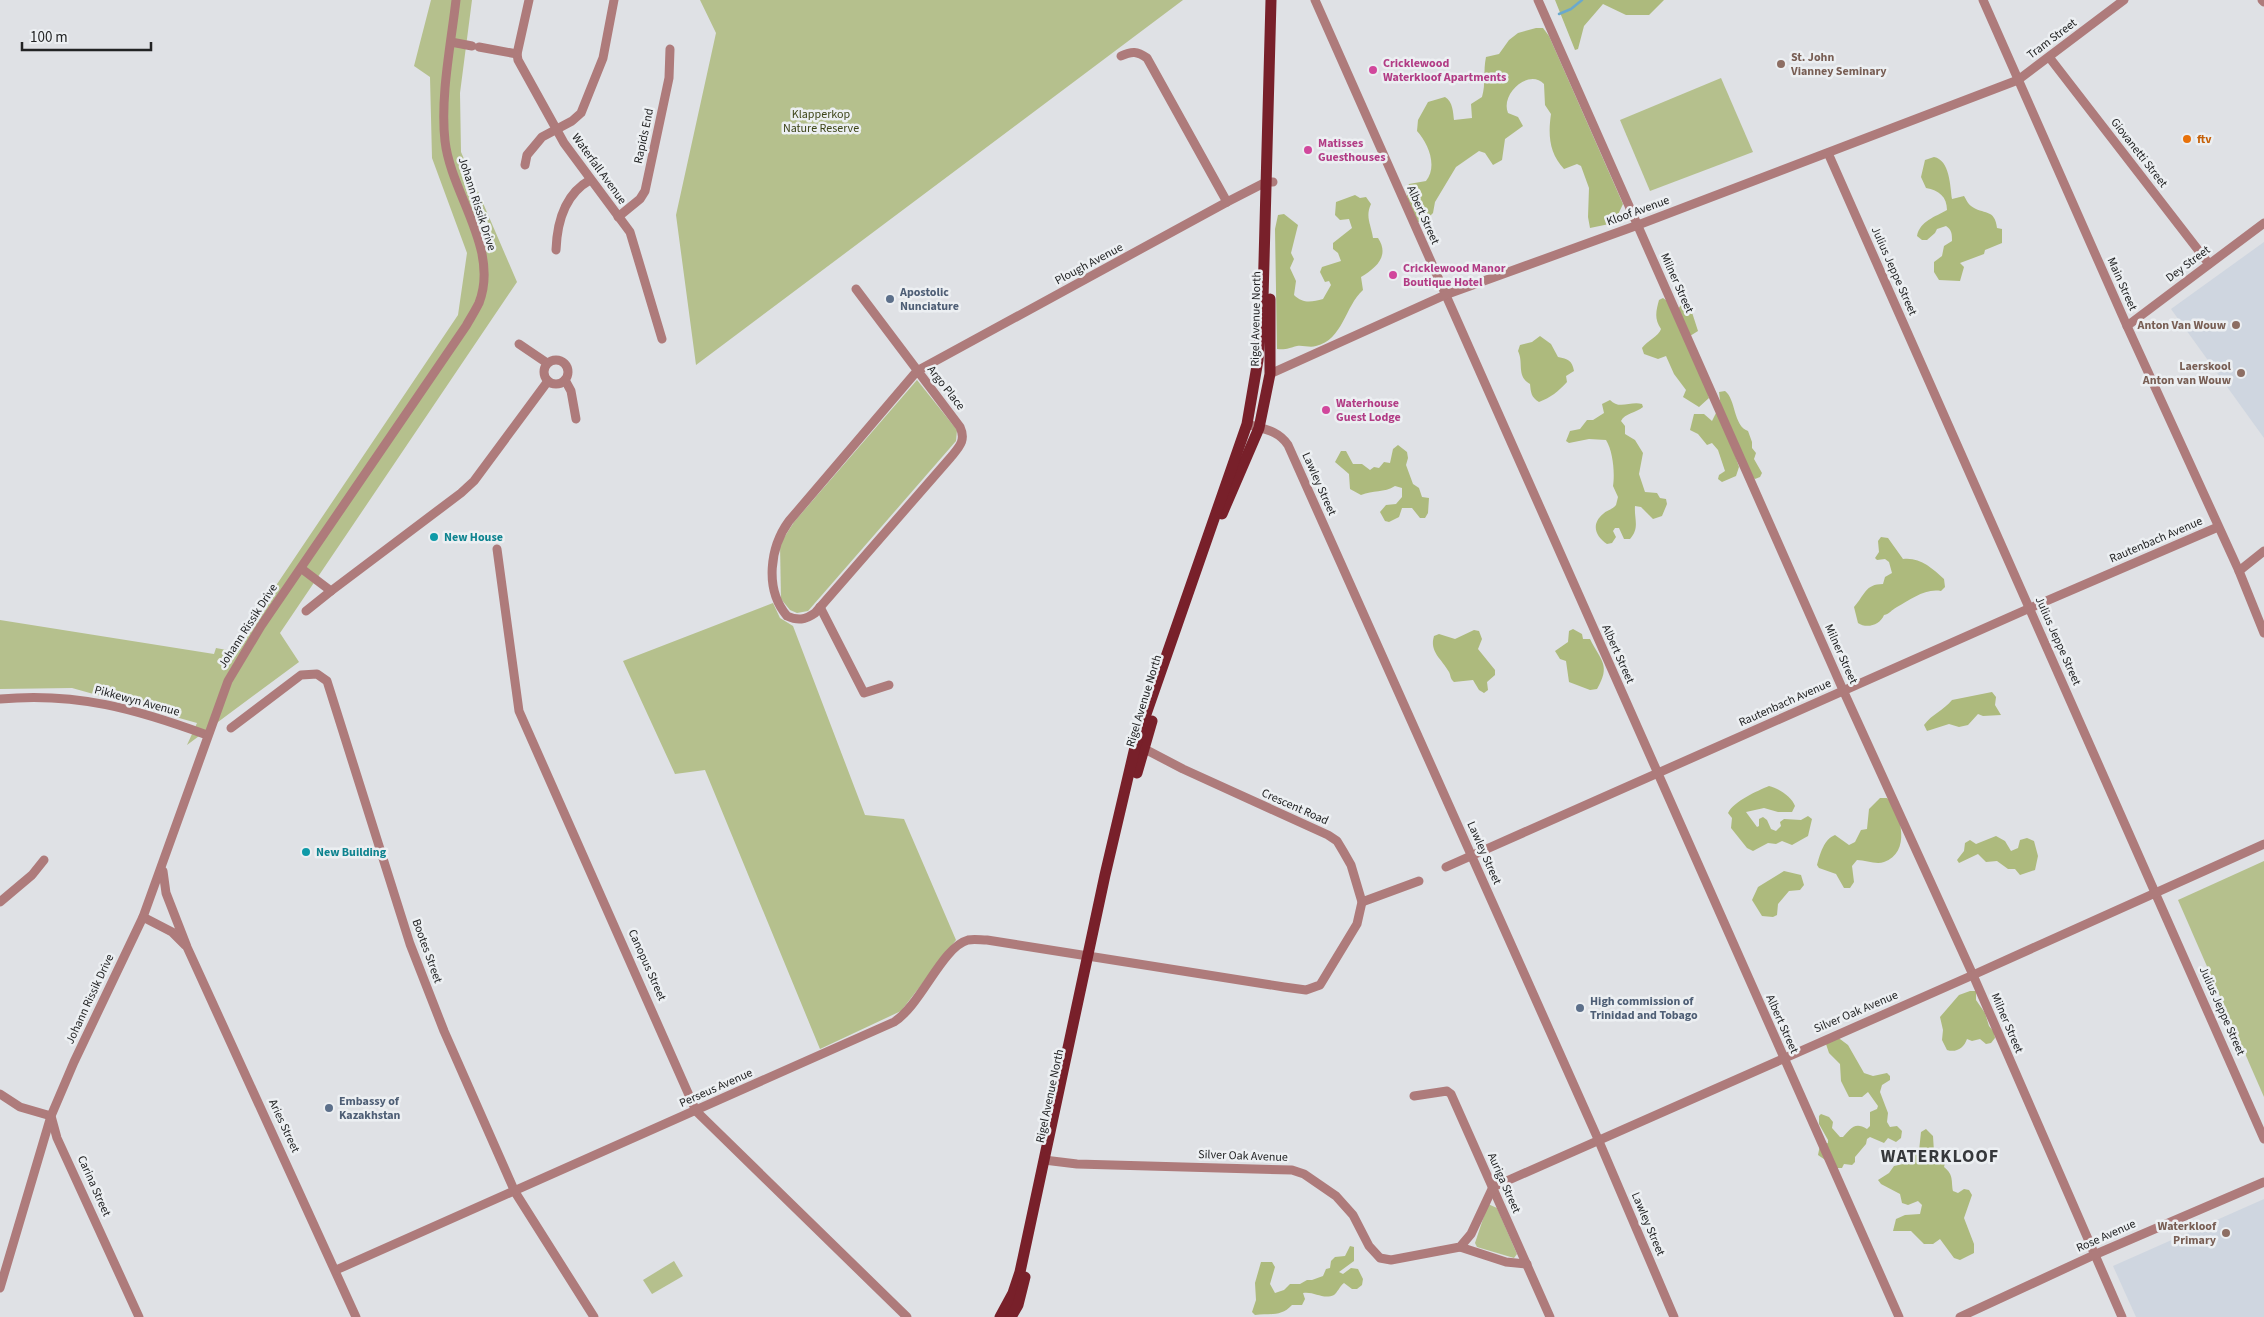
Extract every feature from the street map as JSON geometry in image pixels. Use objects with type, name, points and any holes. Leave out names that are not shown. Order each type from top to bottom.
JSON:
[{"type":"main road","name":"Rigel Avenue North","points":[[1139,746],[1205,556],[1259,428],[1270,374],[1270,0]]},
{"type":"main road","name":"Rigel Avenue North","points":[[1011,1317],[1021,1296],[1047,1161],[1139,746],[1247,424],[1258,360],[1270,182]]},
{"type":"main road","points":[[1252,391],[1261,379],[1270,374],[1258,360]]},
{"type":"main road","name":"Rigel Avenue North","points":[[1000,1317],[1013,1293],[1020,1272],[1047,1161]]},
{"type":"street","name":"Johann Rissik Drive","points":[[0,1288],[51,1116],[144,918],[207,734],[235,667],[466,326],[479,302],[484,279],[482,254],[450,164],[445,142],[444,119],[456,0]]},
{"type":"street","points":[[452,42],[517,54],[529,0]]},
{"type":"street","points":[[525,165],[527,155],[533,146],[555,129],[572,121],[580,113],[603,58],[614,0]]},
{"type":"street","name":"Albert Street","points":[[1314,0],[1899,1317]]},
{"type":"street","name":"Milner Street","points":[[1538,0],[1843,690],[1973,975],[2122,1317]]},
{"type":"street","name":"Main Street","points":[[1983,0],[2127,326],[2239,571],[2264,632]]},
{"type":"street","name":"Tram Street","points":[[2018,80],[2124,0]]},
{"type":"street","name":"Rapids End","points":[[618,217],[640,199],[645,191],[670,69],[670,49]]},
{"type":"street","points":[[1121,56],[1131,51],[1138,52],[1147,58],[1227,202]]},
{"type":"street","name":"Waterfall Avenue","points":[[517,54],[523,71],[555,129],[590,180],[625,224],[634,241],[662,339]]},
{"type":"street","name":"Giovanetti Street","points":[[2049,57],[2210,264]]},
{"type":"street","name":"Kloof Avenue","points":[[1270,374],[1445,295],[1638,225],[2018,80]]},
{"type":"street","name":"Julius Jeppe Street","points":[[1828,153],[2264,1140]]},
{"type":"street","points":[[556,250],[559,222],[567,204],[577,188],[590,180]]},
{"type":"street","name":"Plough Avenue","points":[[917,370],[1227,202],[1270,182]]},
{"type":"street","name":"Dey Street","points":[[2127,326],[2264,223]]},
{"type":"street","points":[[856,289],[917,370]]},
{"type":"street","points":[[518,344],[548,364]]},
{"type":"street","points":[[554,360],[565,363],[569,370],[565,380],[555,384],[548,381],[544,370],[548,364],[554,360]]},
{"type":"street","name":"Argo Place","points":[[917,370],[960,426],[963,440],[951,457],[820,607],[806,619],[798,620],[786,616],[782,611],[773,587],[775,543],[789,521],[917,370]]},
{"type":"street","points":[[565,380],[571,391],[576,420]]},
{"type":"street","points":[[306,611],[468,487],[548,381]]},
{"type":"street","name":"Lawley Street","points":[[1247,424],[1278,434],[1288,445],[1598,1140],[1674,1317]]},
{"type":"street","name":"Rautenbach Avenue","points":[[1446,867],[1843,690],[2218,527]]},
{"type":"street","name":"Canopus Street","points":[[497,549],[519,711],[696,1110],[907,1317]]},
{"type":"street","points":[[2239,571],[2264,551]]},
{"type":"street","points":[[302,569],[331,591]]},
{"type":"street","points":[[820,607],[864,693],[889,684]]},
{"type":"street","name":"Bootes Street","points":[[231,728],[301,675],[317,674],[327,682],[410,944],[474,1103],[515,1192],[594,1317]]},
{"type":"street","name":"Pikkewyn Avenue","points":[[0,699],[71,698],[87,700],[134,711],[207,734]]},
{"type":"street","name":"Crescent Road","points":[[1139,746],[1336,840],[1351,865],[1362,902]]},
{"type":"street","name":"Silver Oak Avenue","points":[[1493,1187],[2264,844]]},
{"type":"street","points":[[0,902],[32,875],[44,860]]},
{"type":"street","name":"Aries Street","points":[[163,866],[166,893],[187,946],[356,1317]]},
{"type":"street","points":[[1091,956],[1284,987],[1312,989],[1324,981],[1353,931],[1360,916],[1362,902],[1419,881]]},
{"type":"street","name":"Aries Street","points":[[144,918],[172,932],[187,946]]},
{"type":"street","name":"Perseus Avenue","points":[[336,1270],[894,1022],[903,1016],[915,1002],[952,951],[968,940],[987,940],[1091,956]]},
{"type":"street","name":"Auriga Street","points":[[1414,1096],[1447,1091],[1450,1093],[1550,1317]]},
{"type":"street","points":[[0,1094],[20,1107],[51,1116]]},
{"type":"street","name":"Carina Street","points":[[51,1116],[58,1138],[139,1317]]},
{"type":"street","name":"Silver Oak Avenue","points":[[1047,1161],[1292,1170],[1304,1174],[1345,1206],[1353,1215],[1369,1246],[1380,1258],[1400,1260],[1460,1247]]},
{"type":"street","name":"Rose Avenue","points":[[1960,1317],[2094,1255],[2264,1182]]},
{"type":"street","points":[[1493,1187],[1471,1234],[1460,1247],[1506,1262],[1527,1264]]},
{"type":"shaded area","name":"Laerskool Anton van Wouw","points":[[2264,242],[2264,438],[2171,309]]},
{"type":"shaded area","name":"Waterkloof Primary","points":[[2264,1199],[2264,1317],[2136,1317],[2113,1266]]},
{"type":"green space","points":[[431,0],[472,0],[460,93],[461,152],[517,282],[280,633],[299,662],[187,745],[197,723],[72,688],[0,689],[0,620],[214,654],[216,648],[232,651],[458,315],[467,253],[432,158],[430,77],[414,66]]},
{"type":"green space","name":"Klapperkop Nature Reserve","points":[[700,0],[1183,0],[696,365],[676,215],[716,33]]},
{"type":"green space","points":[[1555,0],[1664,0],[1649,15],[1626,15],[1603,4],[1584,26],[1578,49],[1575,50]]},
{"type":"green space","points":[[1543,28],[1549,36],[1623,204],[1614,223],[1590,228],[1588,217],[1589,188],[1581,166],[1577,164],[1564,169],[1555,157],[1551,143],[1551,114],[1545,105],[1544,84],[1538,80],[1531,79],[1517,85],[1508,98],[1508,113],[1518,117],[1523,126],[1505,139],[1502,160],[1493,165],[1485,153],[1479,151],[1456,167],[1435,202],[1433,213],[1428,218],[1418,222],[1415,220],[1410,207],[1407,188],[1409,184],[1426,181],[1430,175],[1431,162],[1428,148],[1417,131],[1418,120],[1428,102],[1445,97],[1451,104],[1454,120],[1472,118],[1471,104],[1482,97],[1486,57],[1499,54],[1509,40],[1518,33]]},
{"type":"green space","points":[[1721,78],[1753,152],[1650,191],[1620,120]]},
{"type":"green space","points":[[1934,157],[1939,159],[1946,168],[1952,199],[1964,196],[1975,209],[1994,217],[1997,228],[2002,229],[2002,243],[1985,250],[1984,254],[1960,263],[1964,267],[1960,281],[1939,280],[1934,272],[1934,262],[1942,256],[1944,246],[1952,241],[1952,234],[1949,229],[1946,226],[1937,229],[1927,240],[1922,240],[1917,236],[1925,223],[1947,210],[1944,198],[1935,190],[1926,188],[1921,177],[1925,160]]},
{"type":"green space","points":[[1355,195],[1360,198],[1366,197],[1371,204],[1368,213],[1373,238],[1378,238],[1383,250],[1380,261],[1372,270],[1361,277],[1363,290],[1338,330],[1325,343],[1314,347],[1299,346],[1277,349],[1275,229],[1278,215],[1284,214],[1298,225],[1291,253],[1294,259],[1290,268],[1296,281],[1294,295],[1304,301],[1323,299],[1331,285],[1329,281],[1325,282],[1320,272],[1322,267],[1341,261],[1338,253],[1333,249],[1333,243],[1352,228],[1349,219],[1340,220],[1335,215],[1336,202]]},
{"type":"green space","points":[[1663,298],[1678,309],[1685,300],[1688,300],[1698,331],[1690,336],[1709,398],[1699,407],[1683,397],[1686,390],[1674,374],[1666,356],[1658,359],[1644,354],[1642,348],[1661,329],[1657,322],[1656,311],[1659,300]]},
{"type":"green space","points":[[1540,336],[1551,344],[1558,357],[1571,362],[1574,371],[1566,376],[1567,382],[1561,388],[1539,402],[1531,392],[1530,384],[1523,377],[1518,351],[1520,345],[1532,342]]},
{"type":"green space","points":[[917,380],[957,430],[956,441],[808,611],[797,613],[790,610],[781,599],[780,544],[794,522]]},
{"type":"green space","points":[[1725,391],[1729,395],[1740,424],[1748,431],[1752,448],[1756,453],[1754,459],[1762,473],[1760,477],[1755,479],[1734,452],[1739,467],[1736,476],[1722,482],[1718,479],[1719,475],[1725,471],[1718,450],[1712,443],[1707,445],[1698,434],[1690,430],[1694,414],[1704,414],[1712,421],[1716,413],[1721,409],[1719,392]]},
{"type":"green space","points":[[1610,400],[1621,405],[1642,404],[1643,407],[1625,416],[1621,421],[1625,426],[1625,434],[1635,440],[1643,453],[1639,474],[1645,492],[1657,493],[1660,498],[1666,499],[1667,504],[1662,516],[1653,519],[1641,507],[1635,506],[1636,527],[1633,535],[1630,539],[1624,539],[1619,528],[1615,528],[1613,531],[1616,537],[1612,543],[1607,544],[1597,534],[1596,526],[1599,518],[1616,505],[1618,497],[1613,486],[1613,462],[1610,450],[1606,440],[1589,439],[1569,443],[1566,441],[1570,431],[1580,429],[1587,420],[1593,420],[1604,413],[1602,404]]},
{"type":"green space","points":[[1398,445],[1407,452],[1406,465],[1413,484],[1419,488],[1422,497],[1429,498],[1428,513],[1425,518],[1420,518],[1412,508],[1402,508],[1399,517],[1389,522],[1385,521],[1380,512],[1386,505],[1396,504],[1402,497],[1402,488],[1395,486],[1387,490],[1361,495],[1350,489],[1349,474],[1335,462],[1341,451],[1346,451],[1353,464],[1362,464],[1370,470],[1374,467],[1379,468],[1384,462],[1390,463],[1393,449]]},
{"type":"green space","points":[[1881,537],[1888,538],[1903,559],[1915,560],[1935,571],[1944,579],[1945,587],[1941,591],[1929,591],[1918,595],[1884,615],[1876,624],[1865,626],[1858,623],[1854,607],[1869,588],[1877,584],[1883,584],[1885,577],[1892,573],[1889,562],[1885,559],[1877,560],[1875,558],[1879,552],[1878,541]]},
{"type":"green space","points":[[773,603],[780,618],[793,626],[865,815],[904,819],[956,940],[901,1011],[820,1049],[705,770],[675,774],[623,661]]},
{"type":"green space","points":[[1573,629],[1582,634],[1583,639],[1590,639],[1603,663],[1603,674],[1597,689],[1590,690],[1569,682],[1566,661],[1560,659],[1555,651],[1568,642],[1569,631]]},
{"type":"green space","points":[[1474,630],[1479,631],[1482,639],[1478,649],[1495,670],[1495,675],[1487,682],[1488,690],[1484,693],[1479,690],[1473,680],[1454,682],[1433,647],[1434,636],[1439,634],[1455,639]]},
{"type":"green space","points":[[1992,692],[1996,697],[1995,705],[2001,715],[1983,716],[1978,714],[1968,725],[1959,727],[1949,724],[1927,731],[1924,725],[1952,700]]},
{"type":"green space","points":[[1769,786],[1784,793],[1795,806],[1792,812],[1778,812],[1764,808],[1746,812],[1757,827],[1759,826],[1759,819],[1763,817],[1767,820],[1771,829],[1776,831],[1781,826],[1780,822],[1784,819],[1801,820],[1808,816],[1812,819],[1808,836],[1792,845],[1782,841],[1776,844],[1768,843],[1753,851],[1747,848],[1731,828],[1732,818],[1728,813],[1735,804]]},
{"type":"green space","points":[[1880,798],[1887,798],[1897,813],[1901,833],[1901,842],[1898,850],[1892,857],[1881,863],[1857,860],[1852,866],[1854,882],[1850,888],[1844,888],[1836,874],[1819,868],[1817,865],[1821,852],[1825,843],[1835,835],[1849,845],[1855,842],[1861,830],[1867,829],[1869,809]]},
{"type":"green space","points":[[1996,836],[2005,841],[2011,851],[2018,848],[2020,840],[2027,838],[2034,841],[2038,856],[2035,870],[2020,875],[2015,869],[2008,869],[1997,861],[1986,862],[1978,854],[1959,863],[1957,860],[1964,851],[1965,843],[1970,840],[1976,844]]},
{"type":"green space","points":[[2264,861],[2264,1097],[2178,900]]},
{"type":"green space","points":[[1784,871],[1801,875],[1804,885],[1800,890],[1789,891],[1778,904],[1777,915],[1773,917],[1762,916],[1752,900],[1758,887]]},
{"type":"green space","points":[[1976,991],[1976,1000],[1985,1013],[1995,1038],[1991,1043],[1986,1044],[1980,1039],[1972,1041],[1967,1039],[1959,1049],[1954,1051],[1947,1050],[1942,1040],[1943,1030],[1940,1017],[1959,995]]},
{"type":"green space","points":[[1836,1036],[1848,1045],[1864,1073],[1873,1076],[1887,1073],[1890,1076],[1890,1080],[1882,1085],[1880,1092],[1888,1113],[1887,1122],[1890,1127],[1897,1126],[1902,1131],[1901,1138],[1896,1142],[1888,1138],[1884,1143],[1870,1137],[1855,1157],[1855,1162],[1852,1165],[1844,1164],[1842,1168],[1837,1168],[1818,1155],[1820,1145],[1828,1143],[1819,1124],[1819,1116],[1821,1114],[1829,1117],[1833,1122],[1832,1128],[1840,1137],[1843,1137],[1850,1129],[1856,1126],[1867,1129],[1870,1126],[1870,1112],[1877,1109],[1878,1106],[1868,1092],[1862,1097],[1849,1097],[1841,1081],[1840,1064],[1829,1053],[1826,1044]]},
{"type":"green space","points":[[1926,1129],[1933,1136],[1934,1152],[1940,1153],[1946,1159],[1944,1167],[1951,1175],[1953,1191],[1958,1193],[1964,1189],[1969,1190],[1972,1195],[1964,1218],[1974,1244],[1974,1253],[1960,1260],[1954,1258],[1940,1239],[1933,1244],[1924,1244],[1911,1231],[1893,1231],[1896,1219],[1905,1215],[1920,1214],[1922,1205],[1918,1201],[1908,1205],[1902,1203],[1900,1194],[1881,1184],[1878,1180],[1889,1173],[1894,1166],[1908,1163],[1910,1156],[1919,1151],[1921,1132]]},
{"type":"green space","points":[[1488,1204],[1497,1208],[1517,1254],[1514,1258],[1477,1247],[1475,1243]]},
{"type":"green space","points":[[1350,1246],[1354,1247],[1354,1261],[1339,1272],[1343,1274],[1351,1268],[1358,1269],[1363,1279],[1362,1285],[1357,1289],[1352,1289],[1344,1283],[1334,1295],[1330,1296],[1303,1293],[1305,1299],[1302,1305],[1292,1305],[1280,1313],[1255,1315],[1252,1312],[1256,1300],[1255,1283],[1261,1262],[1272,1262],[1275,1267],[1270,1284],[1275,1293],[1284,1290],[1290,1284],[1300,1284],[1323,1276],[1326,1269],[1330,1268],[1331,1261],[1335,1257],[1345,1256]]},
{"type":"green space","points":[[674,1261],[683,1276],[652,1294],[643,1280]]},
{"type":"waterway","points":[[1559,14],[1571,9],[1582,0]]},
{"type":"place","name":"St. John Vianney Seminary","points":[[1781,64]]},
{"type":"place","name":"Cricklewood Waterkloof Apartments","points":[[1373,70]]},
{"type":"place","name":"ftv","points":[[2187,139]]},
{"type":"place","name":"Matisses Guesthouses","points":[[1308,150]]},
{"type":"place","name":"Cricklewood Manor Boutique Hotel","points":[[1393,275]]},
{"type":"place","name":"Apostolic Nunciature","points":[[890,299]]},
{"type":"place","name":"Anton Van Wouw","points":[[2236,325]]},
{"type":"place","name":"Laerskool Anton van Wouw","points":[[2241,373]]},
{"type":"place","name":"Waterhouse Guest Lodge","points":[[1326,410]]},
{"type":"place","name":"New House","points":[[434,537]]},
{"type":"place","name":"New Building","points":[[306,852]]},
{"type":"place","name":"High commission of Trinidad and Tobago","points":[[1580,1008]]},
{"type":"place","name":"Embassy of Kazakhstan","points":[[329,1108]]},
{"type":"place","name":"Waterkloof Primary","points":[[2226,1233]]},
{"type":"district","name":"WATERKLOOF","points":[[1940,1156]]}]
